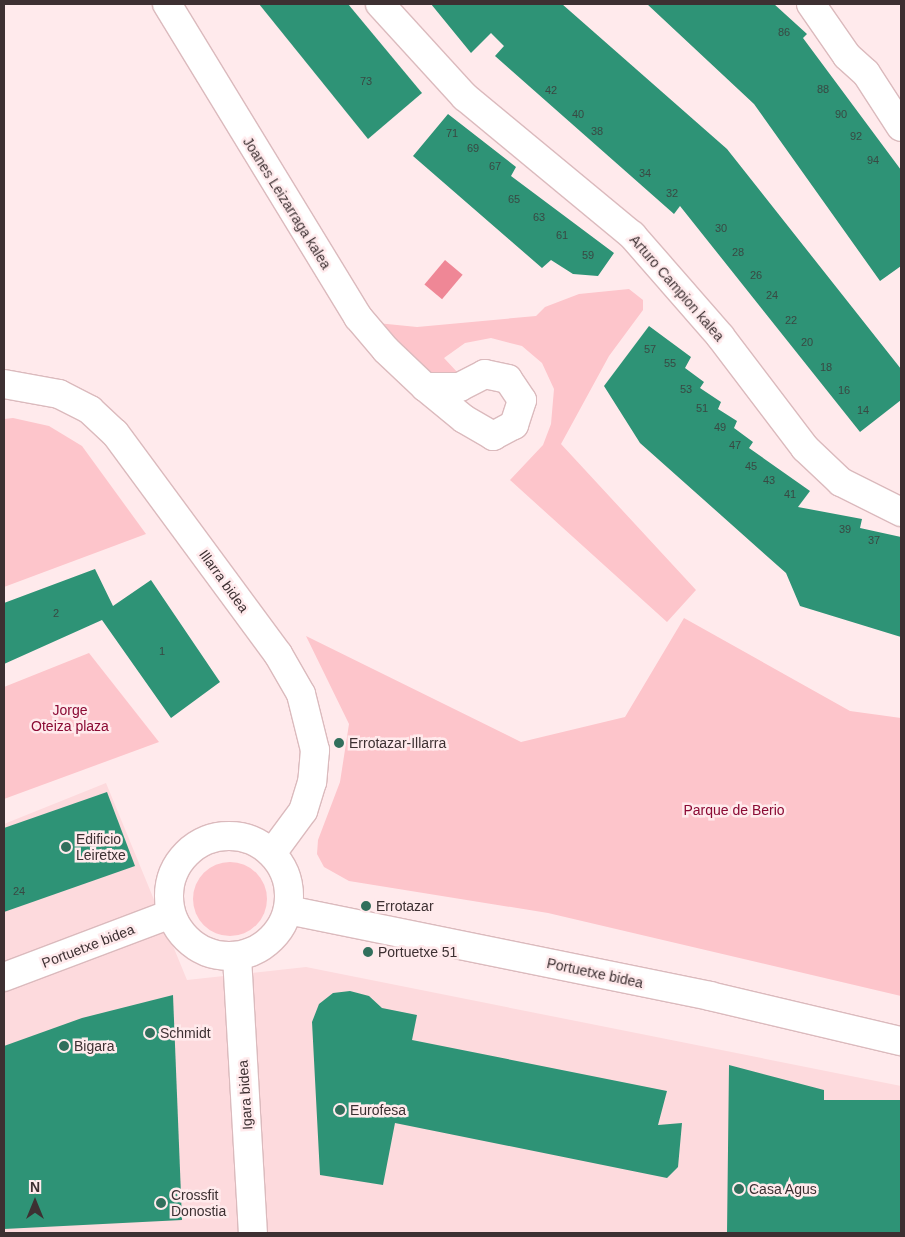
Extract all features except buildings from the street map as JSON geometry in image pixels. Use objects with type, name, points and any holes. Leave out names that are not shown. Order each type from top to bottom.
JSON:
[{"type":"street","name":"Joanes Leizarraga kalea","points":[[167,4],[358,317],[425,387]]},
{"type":"street","name":"Arturo Campion kalea","points":[[380,4],[466,97],[638,242],[720,336],[805,448],[842,482],[901,512]]},
{"type":"street","points":[[811,4],[847,56],[866,73],[901,126]]},
{"type":"street","points":[[832,4],[861,49],[866,73]]},
{"type":"street","name":"Illarra bidea","points":[[4,384],[58,394],[90,410],[115,433],[278,654],[301,694],[315,750],[312,782],[303,811],[272,853]]},
{"type":"street","points":[[236,836],[255,841],[272,853],[288,883],[288,910],[270,942],[237,956],[203,951],[178,929],[171,914],[173,874],[198,844],[236,836]]},
{"type":"street","name":"Portuetxe bidea","points":[[288,910],[710,996],[901,1041]]},
{"type":"street","name":"Portuetxe bidea","points":[[4,977],[171,914]]},
{"type":"street","name":"Igara bidea","points":[[237,956],[253,1233]]},
{"type":"shaded area","points":[[445,260],[463,275],[442,299],[424,285]]},
{"type":"shaded area","points":[[106,783],[187,980],[306,967],[901,1086],[901,1233],[4,1233],[4,824]]},
{"type":"green space","points":[[629,289],[643,300],[643,310],[609,356],[561,444],[696,590],[667,622],[510,480],[543,445],[551,424],[554,389],[542,363],[522,346],[491,338],[465,343],[444,358],[458,373],[429,374],[377,323],[417,327],[536,316],[545,307],[579,294]]},
{"type":"green space","points":[[13,418],[49,426],[82,446],[146,534],[4,587],[4,419]]},
{"type":"green space","name":"Parque de Berio","points":[[684,618],[850,711],[901,718],[901,996],[548,913],[349,881],[324,867],[317,854],[318,840],[340,782],[349,724],[306,636],[521,742],[625,717]]},
{"type":"green space","name":"Jorge Oteiza plaza","points":[[89,653],[159,742],[4,799],[4,687]]},
{"type":"green space","points":[[223,862],[237,862],[251,868],[261,878],[267,892],[267,906],[261,920],[251,930],[237,936],[223,936],[209,930],[199,920],[193,906],[193,892],[199,878],[209,868]]},
{"type":"place","name":"Errotazar-Illarra","points":[[339,743]]},
{"type":"place","name":"Edificio Leiretxe","points":[[66,847]]},
{"type":"place","name":"Errotazar","points":[[366,906]]},
{"type":"place","name":"Portuetxe 51","points":[[368,952]]},
{"type":"place","name":"Schmidt","points":[[150,1033]]},
{"type":"place","name":"Bigara","points":[[64,1046]]},
{"type":"place","name":"Eurofesa","points":[[340,1110]]},
{"type":"place","name":"Casa Agus","points":[[739,1189]]},
{"type":"place","name":"Crossfit Donostia","points":[[161,1203]]}]
